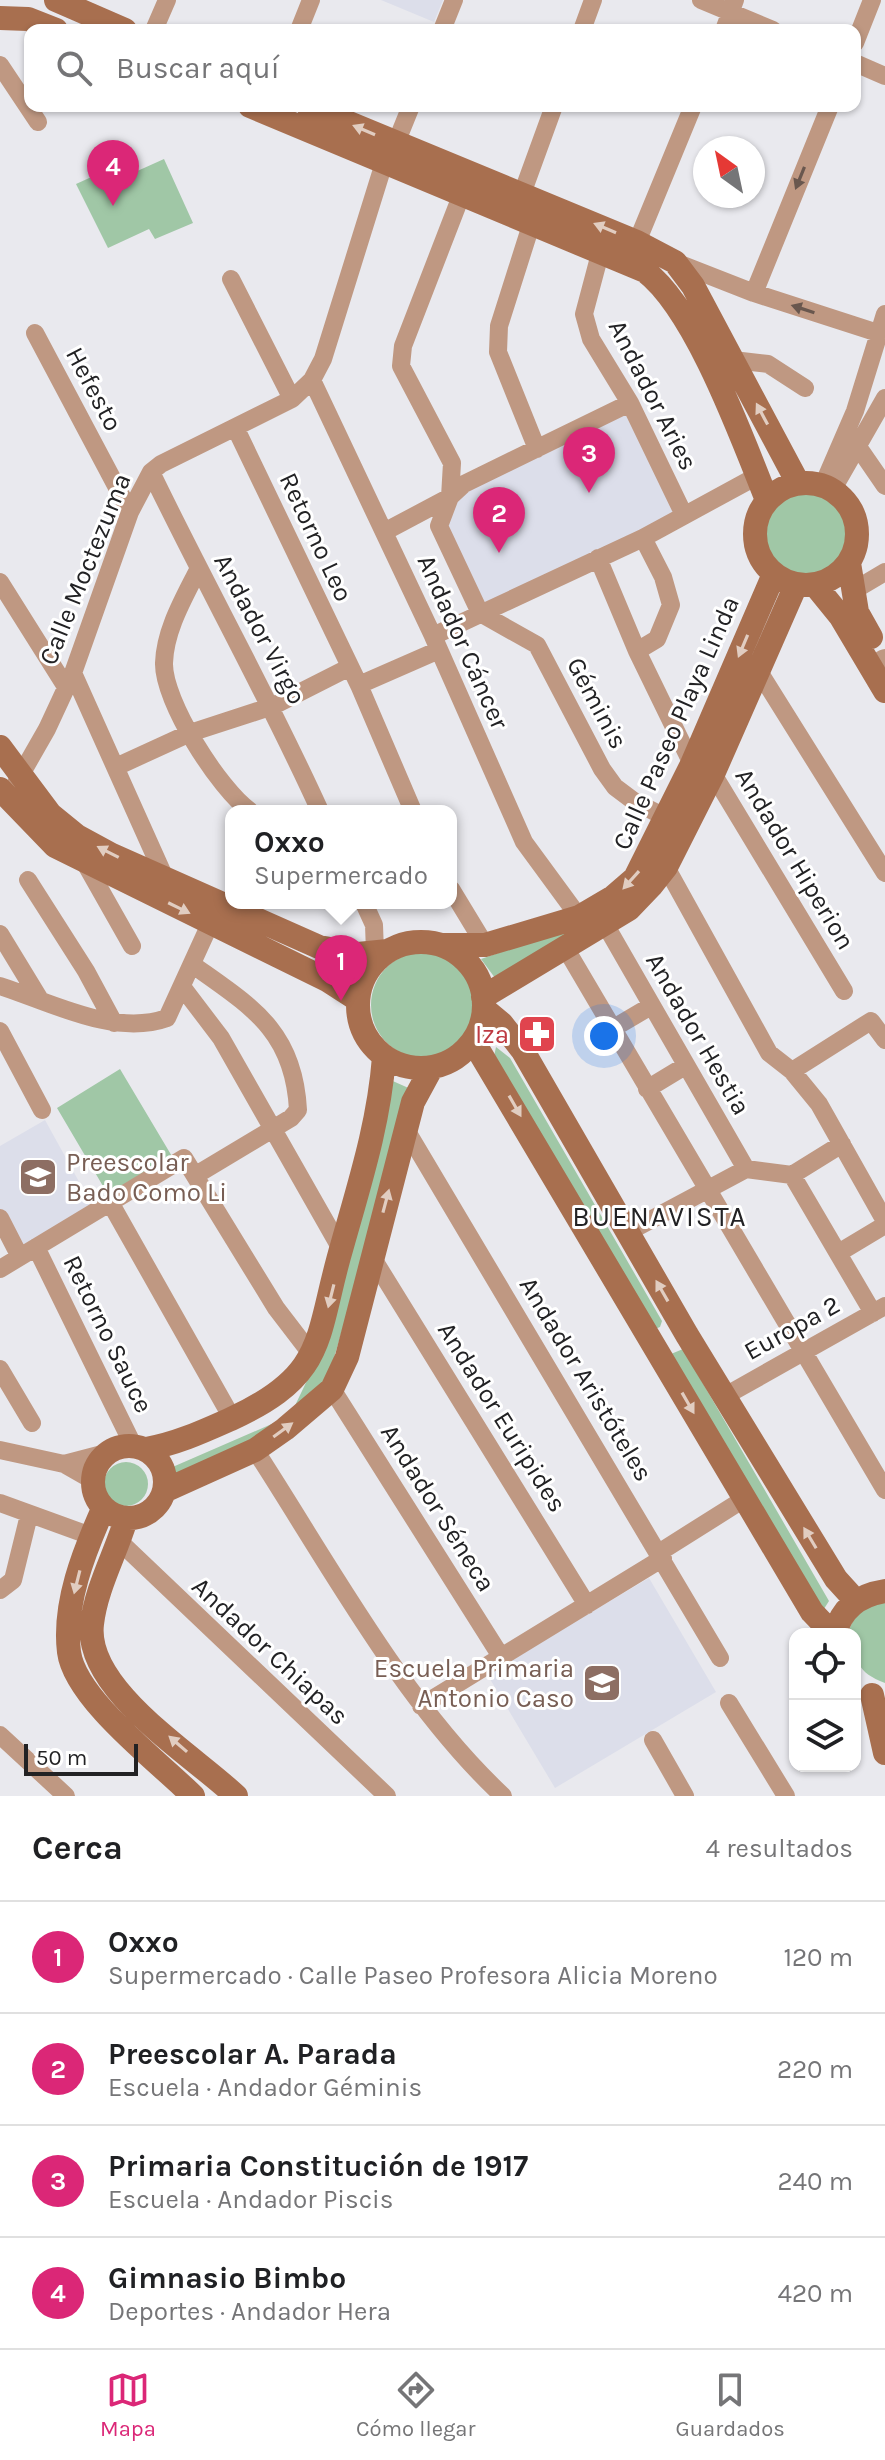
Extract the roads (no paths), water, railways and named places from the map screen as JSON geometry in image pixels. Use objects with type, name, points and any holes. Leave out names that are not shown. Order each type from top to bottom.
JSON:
[{"type":"street","points":[[56,0],[111,24]]},
{"type":"street","points":[[157,24],[167,0]]},
{"type":"street","points":[[301,24],[311,0]]},
{"type":"street","points":[[444,24],[454,0]]},
{"type":"street","points":[[584,24],[593,0]]},
{"type":"street","points":[[701,0],[757,24]]},
{"type":"street","points":[[861,28],[872,0]]},
{"type":"street","points":[[0,18],[28,19],[41,24]]},
{"type":"street","points":[[0,65],[24,101]]},
{"type":"street","points":[[861,66],[885,76]]},
{"type":"street","points":[[31,112],[38,122]]},
{"type":"street","points":[[268,112],[522,194],[637,242],[675,262],[754,293],[878,333]]},
{"type":"street","points":[[318,112],[461,196],[601,250],[645,271],[676,301],[767,500]]},
{"type":"street","name":"Calle Moctezuma","points":[[9,788],[70,680],[130,512],[151,472],[174,457],[292,399],[312,380],[323,359],[390,153],[408,112]]},
{"type":"street","points":[[522,194],[552,112]]},
{"type":"street","points":[[637,242],[691,112]]},
{"type":"street","points":[[754,293],[828,112]]},
{"type":"street","points":[[461,196],[403,346],[401,366],[452,463],[450,497],[439,526],[480,613]]},
{"type":"street","points":[[532,222],[499,326],[498,352],[537,449]]},
{"type":"street","name":"Andador Aries","points":[[601,250],[584,314],[591,339],[630,403],[684,515]]},
{"type":"street","points":[[675,262],[693,286],[798,483]]},
{"type":"street","points":[[231,279],[292,399]]},
{"type":"street","points":[[828,487],[852,439],[878,369],[878,333],[885,314]]},
{"type":"street","name":"Hefesto","points":[[35,333],[130,512]]},
{"type":"street","points":[[733,360],[768,364],[805,388]]},
{"type":"street","name":"Andador Cáncer","points":[[312,380],[436,643],[524,842],[579,917]]},
{"type":"street","points":[[852,439],[885,398]]},
{"type":"street","points":[[384,532],[450,497],[464,484],[630,403]]},
{"type":"street","name":"Retorno Leo","points":[[236,429],[348,668],[359,685],[410,805]]},
{"type":"street","points":[[852,439],[885,486]]},
{"type":"street","name":"Andador Virgo","points":[[151,472],[198,570],[273,706],[317,805]]},
{"type":"street","points":[[359,685],[436,643],[480,613],[643,538],[757,476]]},
{"type":"street","points":[[806,585],[840,573],[849,563],[857,544],[857,523],[849,503],[828,487],[798,483],[781,489],[767,500],[754,531],[759,554],[774,574],[806,585],[841,617],[885,691]]},
{"type":"street","points":[[637,651],[657,639],[671,605],[663,577],[643,538]]},
{"type":"street","name":"Andador Hiperion","points":[[598,558],[637,651],[702,769],[844,991]]},
{"type":"street","points":[[849,563],[857,612],[884,660]]},
{"type":"street","points":[[198,570],[172,623],[164,663],[166,680],[190,733],[221,785],[243,805]]},
{"type":"street","points":[[853,591],[885,572]]},
{"type":"street","name":"Calle Paseo Playa Linda","points":[[484,1003],[629,909],[666,867],[774,574]]},
{"type":"street","points":[[0,582],[70,680],[118,766],[164,876]]},
{"type":"street","name":"Calle Paseo Playa Linda","points":[[441,945],[485,945],[579,917],[613,897],[635,878],[667,818],[702,769],[806,585]]},
{"type":"street","name":"Géminis","points":[[480,613],[537,645],[602,769],[615,787],[667,818]]},
{"type":"street","points":[[118,766],[190,733],[273,706],[348,668]]},
{"type":"street","points":[[758,670],[885,873]]},
{"type":"street","points":[[0,747],[9,788],[55,846],[85,863],[215,913],[319,947],[358,954],[382,952],[414,943],[441,945],[462,957],[476,975],[484,1003],[523,1051],[687,1335],[836,1579],[856,1601]]},
{"type":"street","points":[[9,788],[50,814],[77,836],[164,876],[215,913],[358,1000]]},
{"type":"street","points":[[85,863],[132,946]]},
{"type":"street","points":[[666,867],[769,1053],[792,1071],[819,1104],[885,1223],[840,1252]]},
{"type":"street","points":[[28,880],[86,971],[114,1023]]},
{"type":"street","points":[[457,899],[485,945]]},
{"type":"street","points":[[367,909],[382,952]]},
{"type":"street","points":[[0,986],[114,1023],[153,1023],[167,1018],[215,913]]},
{"type":"street","name":"Andador Hestia","points":[[605,924],[746,1169]]},
{"type":"street","points":[[0,934],[39,998]]},
{"type":"street","points":[[566,949],[802,1354],[885,1490]]},
{"type":"street","points":[[382,952],[362,981],[358,1000],[364,1032],[384,1057],[415,1068],[432,1067],[462,1053],[473,1041],[484,1003]]},
{"type":"street","points":[[193,965],[242,1000],[273,1029],[296,1076],[298,1110],[196,1175]]},
{"type":"street","points":[[183,988],[221,1038],[275,1127],[341,1249]]},
{"type":"street","points":[[612,1029],[651,1006]]},
{"type":"street","points":[[792,1071],[873,1021],[885,1040]]},
{"type":"street","points":[[0,1031],[42,1110]]},
{"type":"street","points":[[473,1041],[812,1612],[828,1628]]},
{"type":"street","points":[[64,1464],[193,1436],[284,1390],[312,1355],[330,1301],[341,1249],[377,1122],[384,1057]]},
{"type":"street","points":[[647,1089],[685,1066]]},
{"type":"street","points":[[164,1491],[255,1450],[332,1389],[347,1357],[405,1128],[417,1093],[432,1067]]},
{"type":"street","name":"Andador Aristóteles","points":[[405,1128],[662,1555],[720,1658]]},
{"type":"street","points":[[628,1232],[746,1169],[792,1175],[842,1144]]},
{"type":"street","points":[[0,1269],[184,1158],[276,1308],[312,1355]]},
{"type":"street","points":[[792,1175],[879,1310]]},
{"type":"street","points":[[111,1204],[232,1418]]},
{"type":"street","name":"Retorno Sauce","points":[[0,1218],[28,1252],[139,1447]]},
{"type":"street","name":"Andador Euripides","points":[[372,1257],[587,1605]]},
{"type":"street","name":"Europa 2","points":[[725,1396],[879,1310]]},
{"type":"street","points":[[658,1353],[687,1335]]},
{"type":"street","points":[[2,1377],[32,1423]]},
{"type":"street","name":"Andador Séneca","points":[[332,1389],[500,1655]]},
{"type":"street","points":[[139,1447],[163,1467],[164,1491],[157,1506],[122,1530],[92,1625],[96,1659],[122,1697],[236,1796]]},
{"type":"street","points":[[0,1450],[64,1464],[92,1480]]},
{"type":"street","points":[[255,1450],[421,1706],[470,1765],[503,1796]]},
{"type":"street","points":[[106,1453],[96,1465],[92,1480],[94,1495],[122,1530]]},
{"type":"street","points":[[421,1706],[500,1655],[587,1605],[744,1499]]},
{"type":"street","points":[[0,1503],[91,1536]]},
{"type":"street","points":[[103,1509],[74,1591],[69,1653],[75,1671],[96,1702],[193,1796]]},
{"type":"street","points":[[3,1589],[13,1580],[29,1515]]},
{"type":"street","name":"Andador Chiapas","points":[[122,1530],[387,1796]]},
{"type":"street","points":[[836,1628],[841,1617],[856,1601],[885,1591]]},
{"type":"street","points":[[871,1692],[885,1753]]},
{"type":"street","points":[[729,1703],[786,1796]]},
{"type":"street","points":[[0,1735],[66,1796]]},
{"type":"street","points":[[653,1740],[685,1796]]},
{"type":"place","name":"Gimnasio Bimbo","points":[[113,206]]},
{"type":"place","name":"Primaria Constitución de 1917","points":[[589,493]]},
{"type":"place","name":"Preescolar A. Parada","points":[[499,553]]},
{"type":"place","name":"Oxxo","points":[[341,1001]]},
{"type":"place","name":"Iza","points":[[537,1034]]},
{"type":"place","name":"Preescolar Bado Como Li","points":[[38,1177]]},
{"type":"place","name":"Escuela Primaria Antonio Caso","points":[[602,1683]]},
{"type":"district","name":"BUENAVISTA","points":[[660,1216]]}]
